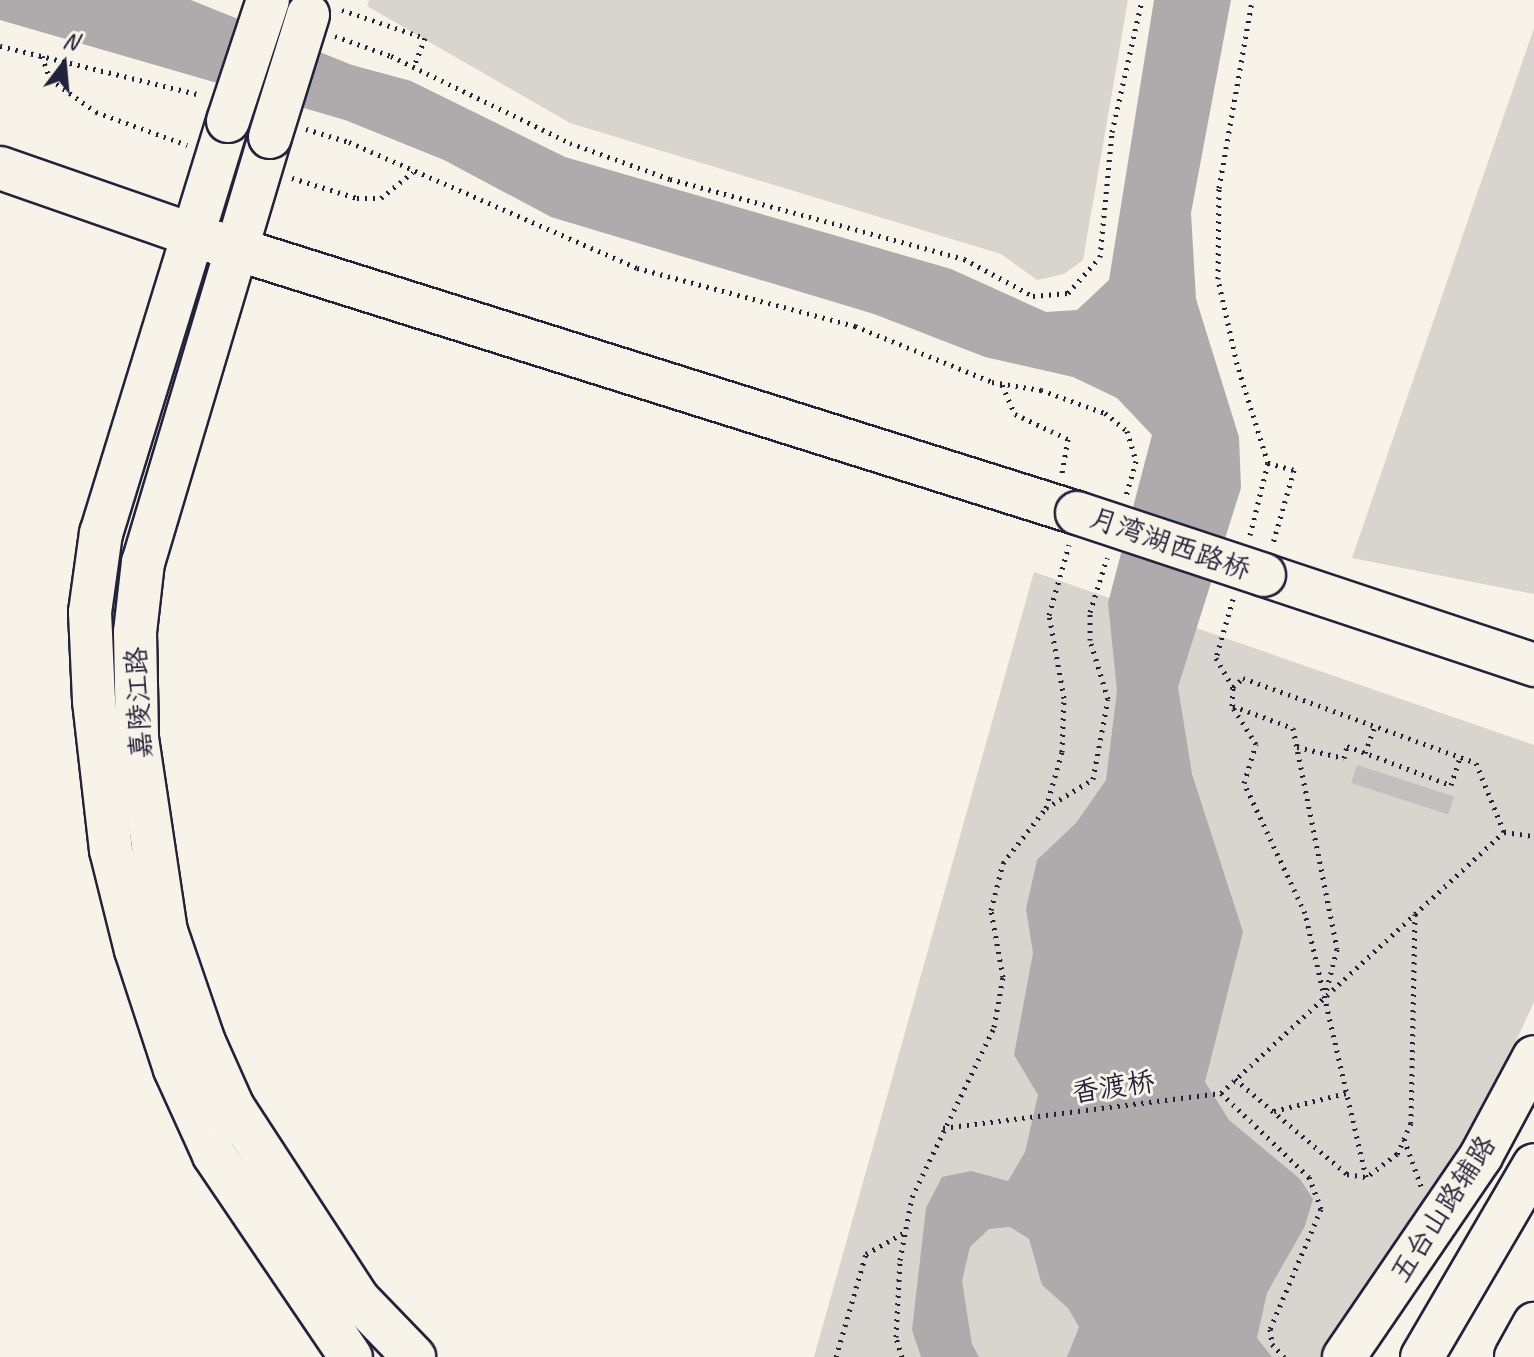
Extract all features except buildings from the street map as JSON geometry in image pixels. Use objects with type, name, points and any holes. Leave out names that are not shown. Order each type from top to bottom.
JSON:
[{"type":"street","name":"嘉陵江路","points":[[268,0],[217,124],[192,235],[101,533],[90,612],[111,850],[136,950],[175,1069],[214,1155],[351,1357]]},
{"type":"street","name":"嘉陵江路","points":[[317,13],[236,248],[143,562],[135,632],[137,738],[166,931],[233,1107],[358,1299],[414,1357]]},
{"type":"street","name":"月湾湖西路桥","points":[[0,168],[192,235],[1250,566],[1534,665]]},
{"type":"street","name":"五台山路辅路","points":[[1350,1348],[1481,1156],[1534,1057]]},
{"type":"street","points":[[1422,1357],[1534,1165]]},
{"type":"street","points":[[1516,1357],[1534,1324]]},
{"type":"path","points":[[317,13],[414,67],[570,143],[670,179],[964,259],[1033,296],[1068,293],[1100,257],[1112,132],[1142,0]]},
{"type":"path","points":[[1250,566],[1268,463],[1237,364],[1218,279],[1219,188],[1252,0]]},
{"type":"path","points":[[317,13],[425,38],[414,67]]},
{"type":"path","points":[[0,46],[42,55],[217,124]]},
{"type":"path","points":[[42,55],[50,79],[96,112],[217,124]]},
{"type":"path","points":[[274,143],[357,198],[381,198],[413,171]]},
{"type":"path","points":[[274,143],[413,171],[637,268],[855,326],[1002,384],[1041,390],[1105,413],[1127,431],[1136,461],[1122,506]]},
{"type":"path","points":[[1002,384],[1015,414],[1068,439],[1067,509],[1049,615],[1064,698],[1062,752],[1046,808]]},
{"type":"path","points":[[1268,463],[1294,470],[1250,566],[1216,658],[1233,687],[1232,706],[1256,744],[1244,783],[1305,913],[1366,1177]]},
{"type":"path","points":[[902,1357],[896,1337],[912,1197],[994,1027],[1003,977],[991,910],[1003,863],[1046,808],[1093,779],[1108,699],[1090,640],[1090,612],[1109,551]]},
{"type":"path","points":[[1233,687],[1243,678],[1476,763],[1504,832]]},
{"type":"path","points":[[1232,706],[1293,728],[1337,949],[1325,997]]},
{"type":"path","points":[[1365,753],[1375,726]]},
{"type":"path","points":[[1297,747],[1344,758],[1347,746],[1451,785],[1460,757]]},
{"type":"path","points":[[1504,832],[1534,836]]},
{"type":"path","points":[[1284,1357],[1272,1344],[1270,1329],[1308,1250],[1321,1209],[1309,1177],[1221,1093],[1504,832]]},
{"type":"path","points":[[1235,1079],[1347,1174],[1366,1177],[1397,1154],[1411,1123],[1415,914]]},
{"type":"path","name":"香渡桥","points":[[943,1128],[1011,1122],[1221,1093]]},
{"type":"path","points":[[1273,1112],[1346,1093]]},
{"type":"path","points":[[1403,1138],[1422,1189],[1446,1208]]},
{"type":"path","points":[[836,1357],[866,1254],[906,1231]]},
{"type":"shaded area","points":[[0,0],[191,0],[352,65],[411,81],[565,157],[951,269],[1046,312],[1077,310],[1109,280],[1154,0],[1231,0],[1191,213],[1196,299],[1239,437],[1241,488],[1178,687],[1192,774],[1243,932],[1205,1082],[1229,1120],[1300,1179],[1313,1199],[1305,1226],[1267,1293],[1257,1338],[1272,1357],[1067,1357],[1079,1327],[1068,1308],[1042,1285],[1029,1239],[1010,1227],[989,1229],[970,1247],[962,1281],[972,1344],[979,1357],[921,1357],[912,1330],[926,1208],[942,1177],[971,1171],[1008,1181],[1025,1152],[1038,1095],[1014,1055],[1033,953],[1026,909],[1037,860],[1076,823],[1106,780],[1117,691],[1108,603],[1152,435],[1117,398],[1073,377],[985,357],[874,314],[551,217],[444,160],[345,120],[0,20]]},
{"type":"shaded area","points":[[369,0],[1128,0],[1083,260],[1064,274],[1037,280],[1001,254],[570,123],[367,6]]},
{"type":"shaded area","points":[[1534,28],[1534,594],[1352,558]]},
{"type":"shaded area","points":[[1034,572],[1534,745],[1534,1002],[1476,1129],[1329,1357],[814,1357]]}]
